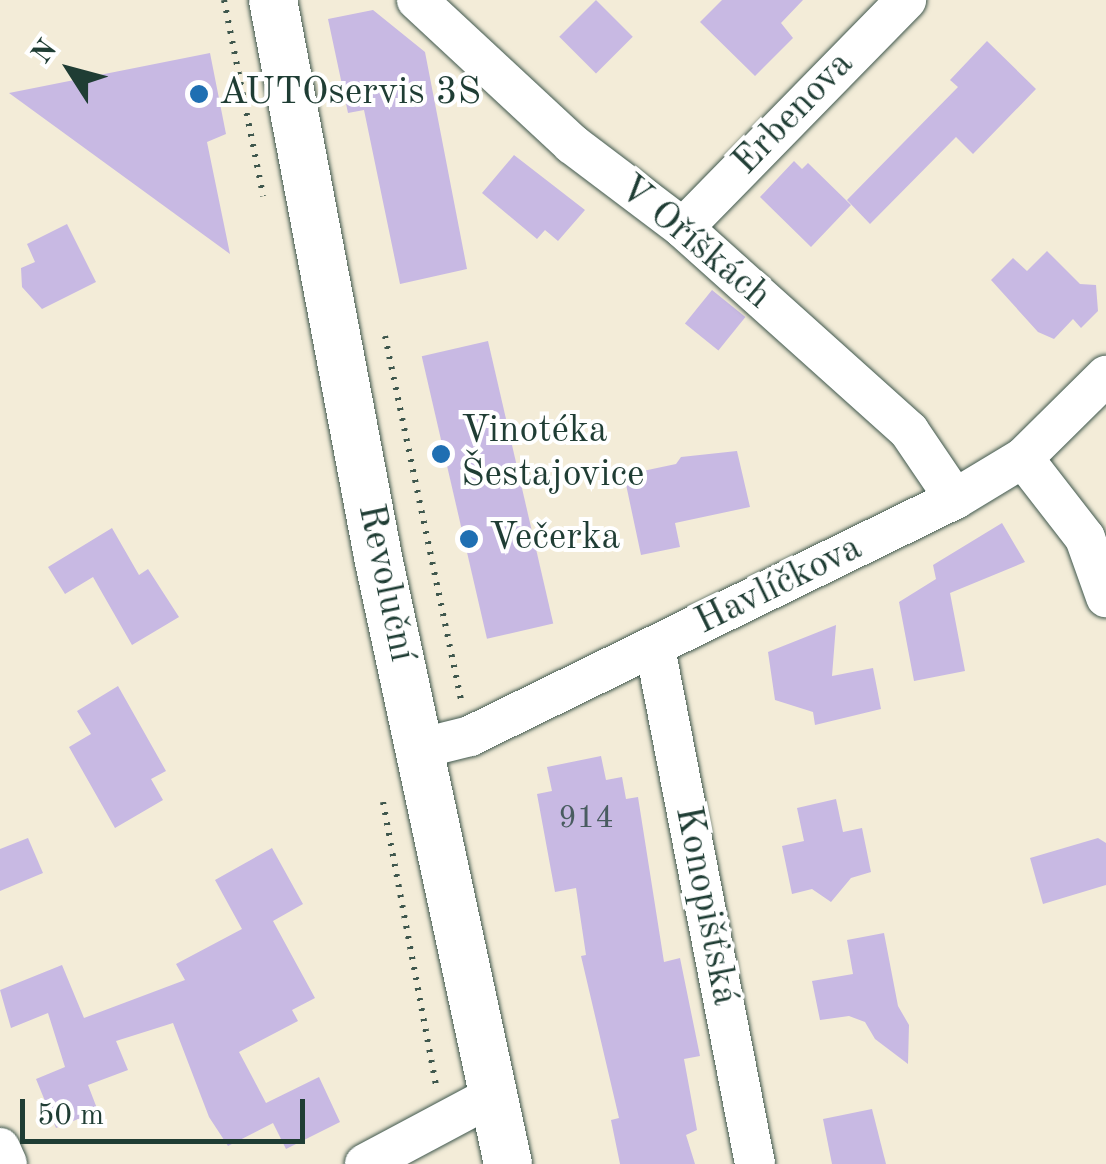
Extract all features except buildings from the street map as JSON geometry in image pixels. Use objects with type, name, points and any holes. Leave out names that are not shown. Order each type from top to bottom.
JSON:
[{"type":"street","name":"Revoluční","points":[[272,0],[378,557],[422,748],[508,1164]]},
{"type":"street","name":"Erbenova","points":[[682,228],[906,0]]},
{"type":"street","name":"V Oříškách","points":[[429,13],[496,78],[682,228],[909,431],[955,498]]},
{"type":"street","name":"Havlíčkova","points":[[422,748],[470,736],[955,498],[1024,458],[1106,376]]},
{"type":"street","points":[[1024,458],[1086,538],[1106,597]]},
{"type":"street","name":"Konopišťská","points":[[655,648],[756,1164]]},
{"type":"street","points":[[365,1164],[494,1095]]},
{"type":"street","points":[[0,1148],[7,1164]]},
{"type":"path","points":[[384,336],[464,710]]},
{"type":"place","name":"AUTOservis 3S","points":[[199,94]]},
{"type":"place","name":"Vinotéka Šestajovice","points":[[441,454]]},
{"type":"place","name":"Večerka","points":[[469,539]]}]
